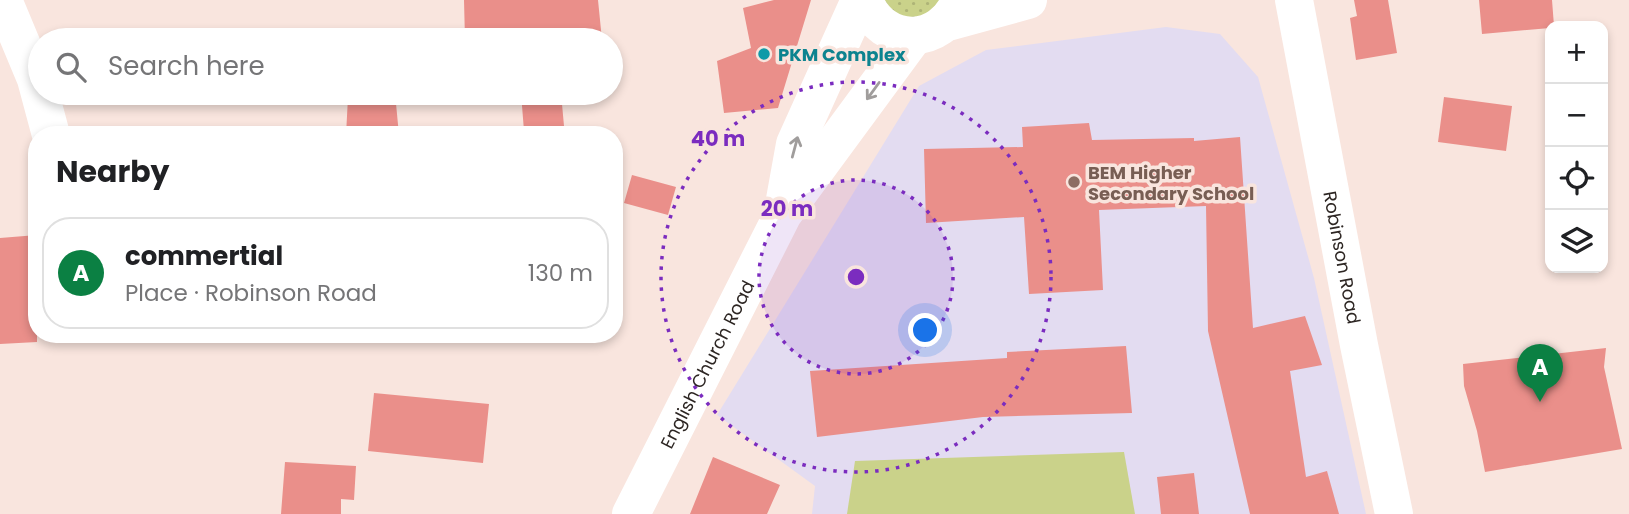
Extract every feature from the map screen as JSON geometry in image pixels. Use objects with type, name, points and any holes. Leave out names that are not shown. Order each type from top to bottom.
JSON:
[{"type":"main road","points":[[3,0],[28,60]]},
{"type":"main road","points":[[862,0],[875,20],[900,35],[941,19],[1028,0]]},
{"type":"main road","name":"English Church Road","points":[[783,214],[794,144],[862,0]]},
{"type":"main road","name":"Robinson Road","points":[[1294,0],[1394,514]]},
{"type":"main road","name":"English Church Road","points":[[631,514],[783,214],[941,19]]},
{"type":"main road","points":[[43,105],[49,126]]},
{"type":"shaded area","name":"BEM Higher Secondary School","points":[[1166,27],[1220,34],[1258,77],[1314,278],[1366,514],[812,514],[815,486],[717,415],[919,86],[986,50]]},
{"type":"green space","points":[[882,0],[941,0],[922,18],[897,16]]},
{"type":"green space","points":[[1124,452],[1135,514],[847,514],[855,461]]},
{"type":"building","points":[[464,0],[598,0],[601,28],[465,28]]},
{"type":"building","name":"PKM Complex","points":[[774,0],[811,0],[778,108],[724,113],[717,61],[751,48],[743,8]]},
{"type":"building","points":[[1354,0],[1388,0],[1397,53],[1356,60],[1350,18],[1357,16]]},
{"type":"building","points":[[1479,0],[1552,0],[1554,21],[1545,21],[1545,28],[1482,34]]},
{"type":"building","points":[[1444,97],[1512,106],[1506,151],[1438,142]]},
{"type":"building","points":[[348,105],[396,105],[398,126],[346,126]]},
{"type":"building","points":[[522,105],[562,105],[564,126],[524,126]]},
{"type":"building","points":[[1089,123],[1092,140],[1194,138],[1194,141],[1240,137],[1253,328],[1305,316],[1322,365],[1290,371],[1306,477],[1327,471],[1339,514],[1250,514],[1208,331],[1206,206],[1099,210],[1103,290],[1029,294],[1024,217],[926,223],[924,149],[1023,147],[1022,127]]},
{"type":"building","points":[[632,175],[676,187],[668,215],[624,203]]},
{"type":"building","points":[[28,236],[28,342],[0,344],[0,238]]},
{"type":"building","points":[[1126,346],[1132,413],[983,417],[817,437],[810,371],[1007,358],[1007,352]]},
{"type":"building","points":[[1606,348],[1604,367],[1622,449],[1485,472],[1464,386],[1463,364]]},
{"type":"building","points":[[374,393],[489,404],[483,463],[368,451]]},
{"type":"building","points":[[713,457],[780,485],[767,514],[690,514]]},
{"type":"building","points":[[285,462],[356,466],[354,500],[341,499],[341,514],[281,514]]},
{"type":"building","points":[[1194,473],[1199,514],[1161,514],[1157,477]]},
{"type":"place","name":"PKM Complex","points":[[764,54]]},
{"type":"place","name":"BEM Higher Secondary School","points":[[1074,182]]},
{"type":"place","name":"commertial","points":[[1540,402]]}]
